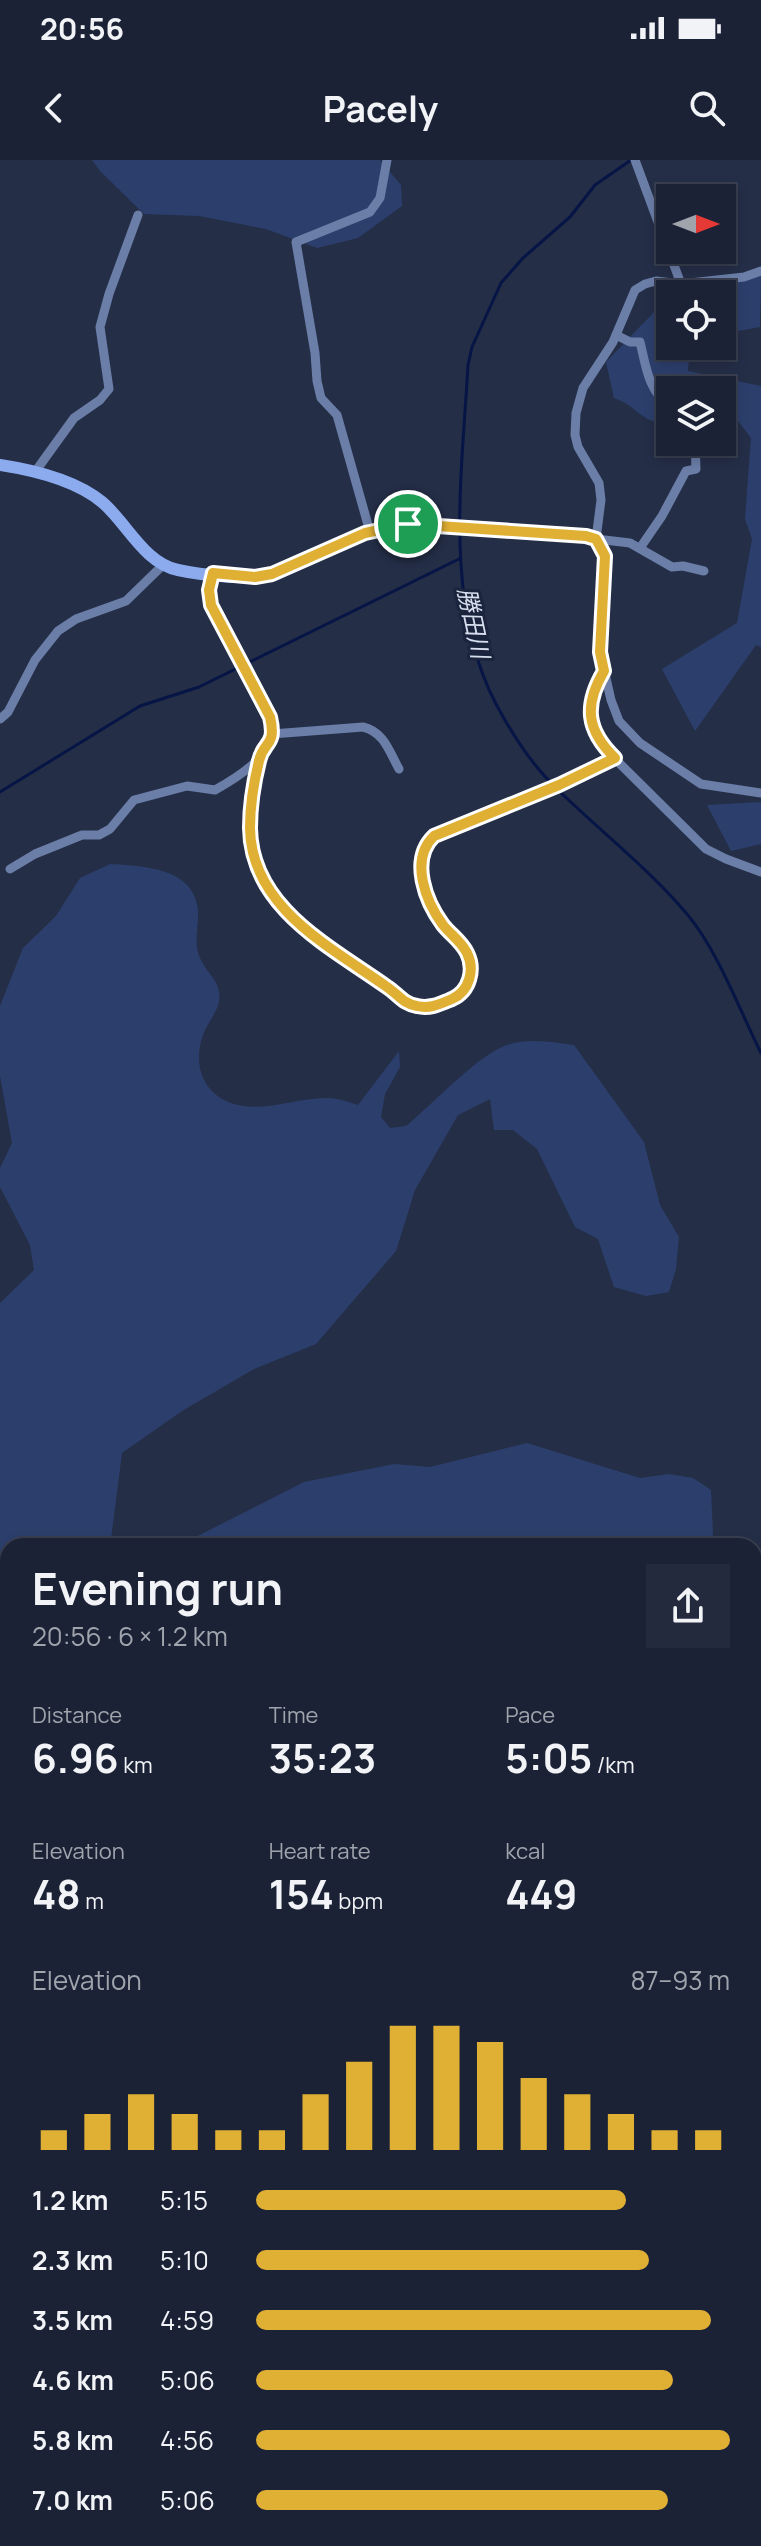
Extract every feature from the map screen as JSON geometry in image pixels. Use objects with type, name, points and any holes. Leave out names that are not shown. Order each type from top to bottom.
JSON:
[{"type":"street","points":[[370,532],[337,415],[321,398],[296,242],[370,212],[380,198],[387,160]]},
{"type":"street","points":[[635,160],[680,280]]},
{"type":"street","points":[[35,472],[74,418],[100,400],[109,389],[100,327],[138,215]]},
{"type":"street","points":[[717,280],[744,277],[761,271]]},
{"type":"street","points":[[656,281],[635,290],[601,364],[583,388],[576,413],[578,447],[599,483],[601,500],[596,539],[605,556],[600,652],[619,721],[640,743],[701,784],[761,793]]},
{"type":"street","points":[[616,335],[630,342],[640,342],[650,384],[656,393]]},
{"type":"street","points":[[640,548],[672,500],[681,478],[686,471],[696,469],[696,456]]},
{"type":"street","points":[[0,465],[35,472],[100,500],[150,555],[176,570],[255,577],[272,574],[370,532],[408,524],[586,536],[630,543],[672,567],[704,571]]},
{"type":"street","points":[[0,719],[13,705],[45,644],[58,631],[76,619],[126,601],[164,564]]},
{"type":"street","points":[[10,869],[35,854],[82,835],[99,835],[110,829],[134,800],[187,786],[215,790],[259,757],[271,743],[270,717],[211,605],[209,590],[213,573]]},
{"type":"street","points":[[604,671],[590,704],[595,735],[706,849],[761,872]]},
{"type":"street","points":[[272,734],[363,727],[374,730],[399,769]]},
{"type":"street","points":[[259,757],[250,826],[258,867],[268,887],[296,923],[388,987],[405,1003],[419,1007],[435,1006],[458,996],[468,984],[471,973],[468,955],[434,911],[424,888],[422,871],[426,843],[434,836],[559,785],[615,758]]},
{"type":"shaded area","points":[[92,160],[380,160],[401,185],[402,206],[358,238],[317,248],[266,229],[199,216],[144,214]]},
{"type":"shaded area","points":[[761,272],[760,327],[736,331],[736,280],[716,280]]},
{"type":"shaded area","points":[[656,310],[656,360],[689,360],[688,371],[712,376],[656,376],[656,421],[614,398],[606,362]]},
{"type":"shaded area","points":[[736,381],[761,386],[761,647],[756,645],[695,731],[662,669],[737,623],[752,539],[745,519],[751,438],[736,418]]},
{"type":"shaded area","points":[[761,802],[761,844],[731,851],[707,805]]},
{"type":"shaded area","points":[[110,864],[136,866],[174,876],[192,892],[198,911],[198,951],[219,994],[217,1008],[202,1038],[200,1069],[209,1087],[226,1101],[251,1107],[328,1098],[358,1105],[399,1051],[400,1067],[385,1094],[381,1117],[390,1128],[406,1126],[471,1068],[498,1049],[526,1041],[574,1045],[644,1142],[660,1205],[679,1237],[676,1269],[669,1292],[646,1296],[614,1287],[598,1239],[575,1227],[537,1149],[513,1130],[494,1130],[490,1099],[458,1115],[415,1190],[396,1251],[316,1344],[254,1369],[182,1411],[122,1453],[111,1538],[0,1538],[0,1303],[34,1270],[30,1245],[0,1187],[0,1168],[12,1143],[0,1076],[0,1006],[23,948],[56,916],[80,878]]},
{"type":"shaded area","points":[[527,1443],[640,1478],[669,1474],[693,1478],[711,1490],[713,1534],[712,1538],[194,1538],[304,1482],[394,1464],[430,1467]]},
{"type":"waterway","name":"勝田川","points":[[631,160],[595,185],[570,217],[523,258],[501,283],[472,347],[468,365],[460,494],[462,581],[468,624],[479,665],[496,704],[523,749],[556,788],[640,865],[687,914],[718,963],[761,1053]]},
{"type":"waterway","points":[[0,792],[140,706],[199,687],[459,559]]},
{"type":"route","points":[[408,524],[596,539],[605,556],[600,652],[604,671],[590,704],[591,719],[595,735],[615,758],[559,785],[434,836],[426,843],[422,871],[424,888],[434,911],[468,955],[471,973],[468,984],[458,996],[435,1006],[419,1007],[405,1003],[388,987],[296,923],[268,887],[258,867],[250,826],[259,757],[271,743],[273,731],[270,717],[211,605],[209,590],[213,573],[255,577],[272,574],[365,533],[408,524]]}]
